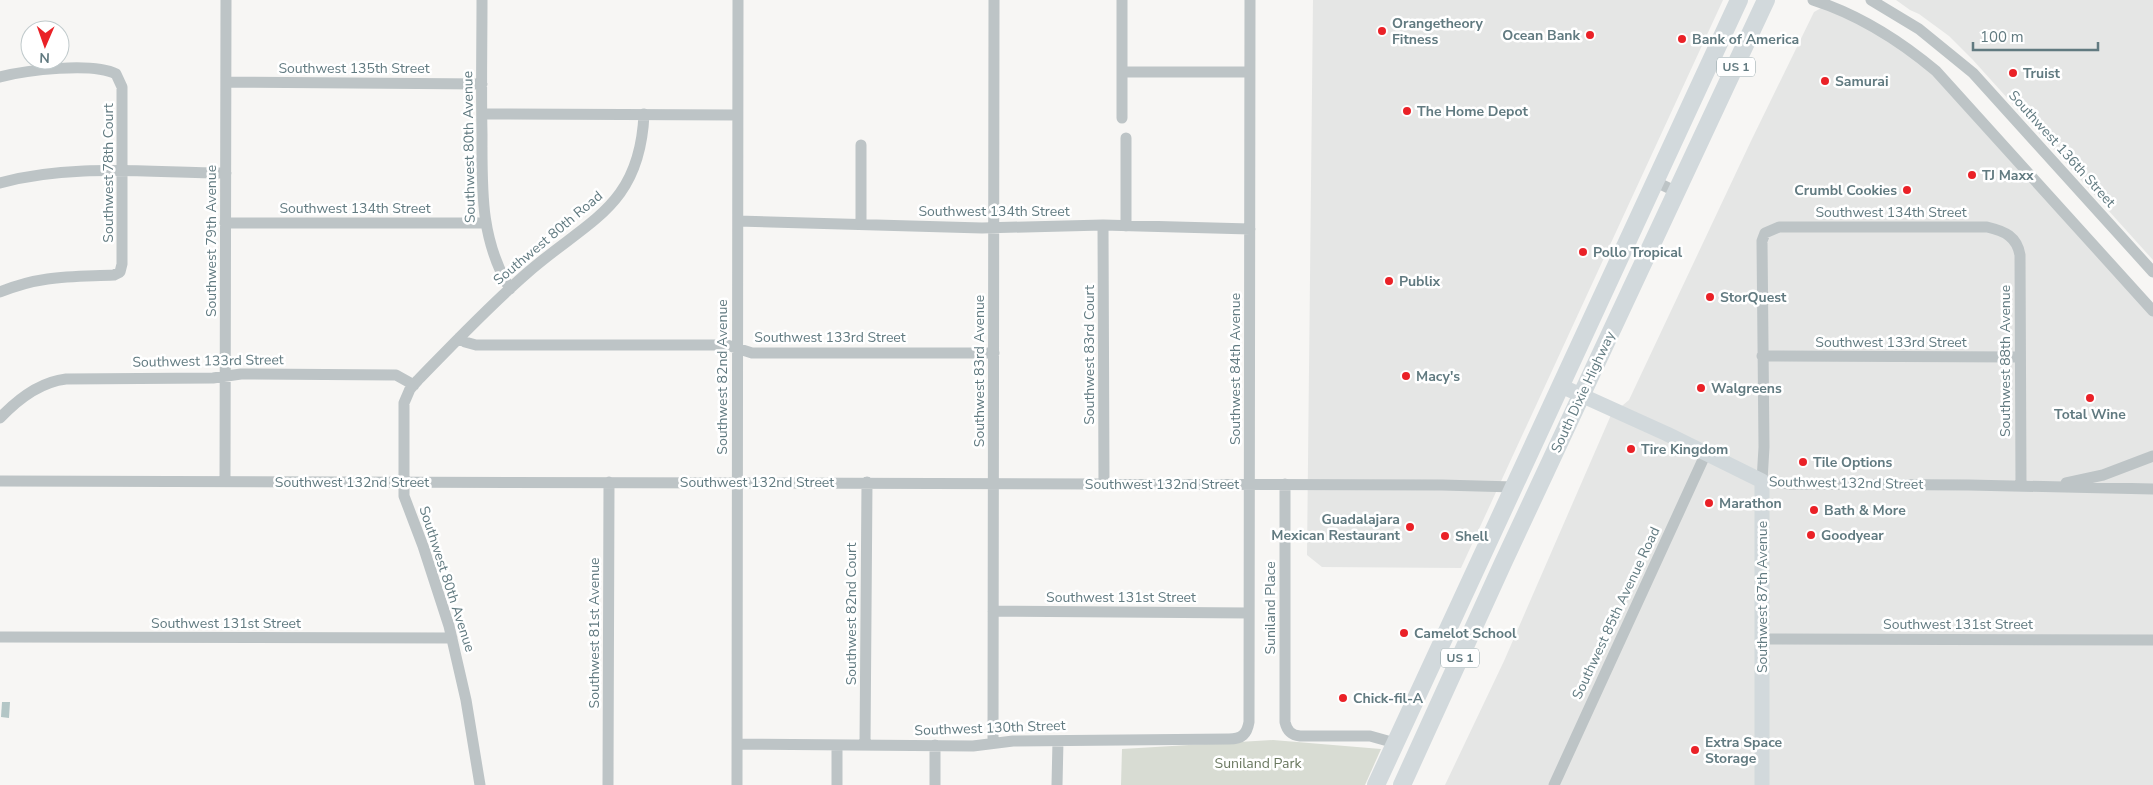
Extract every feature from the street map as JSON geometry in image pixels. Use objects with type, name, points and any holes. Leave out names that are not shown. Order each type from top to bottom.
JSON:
[{"type":"highway","name":"South Dixie Highway","points":[[1376,785],[1739,0]]},
{"type":"highway","name":"South Dixie Highway","points":[[1402,785],[1766,0]]},
{"type":"highway","points":[[1514,487],[1534,497]]},
{"type":"highway","points":[[1395,743],[1417,753]]},
{"type":"main road","name":"Southwest 132nd Street","points":[[1561,386],[1762,481]]},
{"type":"main road","name":"Southwest 87th Avenue","points":[[1762,481],[1762,785]]},
{"type":"street","name":"Southwest 79th Avenue","points":[[225,482],[226,0]]},
{"type":"street","name":"Southwest 80th Avenue","points":[[482,0],[482,199],[485,223],[497,263],[510,289]]},
{"type":"street","name":"Southwest 82nd Avenue","points":[[737,785],[738,0]]},
{"type":"street","name":"Southwest 83rd Avenue","points":[[993,743],[994,0]]},
{"type":"street","points":[[1122,0],[1122,118]]},
{"type":"street","name":"Southwest 84th Avenue","points":[[1243,736],[1248,729],[1249,722],[1250,0]]},
{"type":"street","points":[[1813,0],[1838,9],[1880,29],[1936,71],[2153,311]]},
{"type":"street","name":"Southwest 136th Street","points":[[1870,0],[1919,29],[1973,73],[2153,272]]},
{"type":"street","name":"Southwest 78th Court","points":[[0,77],[30,71],[68,69],[97,69],[116,74],[122,87],[123,172],[122,264],[120,272],[114,275],[45,278],[0,292]]},
{"type":"street","points":[[1122,72],[1249,72]]},
{"type":"street","name":"Southwest 135th Street","points":[[226,82],[482,84]]},
{"type":"street","points":[[482,114],[738,115]]},
{"type":"street","name":"Southwest 80th Road","points":[[414,385],[459,338],[537,264],[591,224],[619,196],[636,163],[642,137],[644,114]]},
{"type":"street","points":[[1126,138],[1126,226]]},
{"type":"street","points":[[861,145],[861,224]]},
{"type":"street","points":[[0,183],[49,174],[123,172],[226,173]]},
{"type":"street","points":[[1656,182],[1677,192]]},
{"type":"street","name":"Southwest 134th Street","points":[[738,221],[884,226],[994,227],[1103,225],[1250,228]]},
{"type":"street","name":"Southwest 134th Street","points":[[225,223],[485,223]]},
{"type":"street","name":"Southwest 83rd Court","points":[[1103,225],[1104,484]]},
{"type":"street","name":"Southwest 134th Street","points":[[1768,230],[1779,227],[1988,227],[1997,229],[2012,237]]},
{"type":"street","name":"Southwest 87th Avenue","points":[[1762,481],[1764,448],[1762,241],[1768,230]]},
{"type":"street","name":"Southwest 88th Avenue","points":[[2012,237],[2019,248],[2020,255],[2021,486]]},
{"type":"street","name":"Southwest 133rd Street","points":[[459,338],[476,345],[727,345],[752,353],[994,353]]},
{"type":"street","name":"Southwest 133rd Street","points":[[1762,356],[2020,357]]},
{"type":"street","name":"Southwest 133rd Street","points":[[0,418],[30,392],[57,380],[76,378],[213,378],[241,374],[396,375],[414,385]]},
{"type":"street","name":"Southwest 80th Avenue","points":[[414,385],[405,398],[403,410],[404,496],[429,563],[452,638],[466,700],[480,785]]},
{"type":"street","name":"Southwest 85th Avenue Road","points":[[1554,785],[1706,453]]},
{"type":"street","points":[[2038,487],[2104,475],[2153,456]]},
{"type":"street","name":"Southwest 132nd Street","points":[[0,481],[867,482],[1478,485],[1514,487]]},
{"type":"street","name":"Southwest 132nd Street","points":[[1762,481],[1790,484],[2153,489]]},
{"type":"street","name":"Southwest 81st Avenue","points":[[608,785],[609,482]]},
{"type":"street","name":"Southwest 82nd Court","points":[[865,745],[867,482]]},
{"type":"street","name":"Suniland Place","points":[[1286,484],[1286,726],[1289,732],[1300,736],[1370,736],[1395,743]]},
{"type":"street","name":"Southwest 131st Street","points":[[993,611],[1249,612]]},
{"type":"street","name":"Southwest 131st Street","points":[[0,637],[452,638]]},
{"type":"street","name":"Southwest 131st Street","points":[[1762,639],[2153,640]]},
{"type":"street","name":"Southwest 130th Street","points":[[737,744],[972,746],[993,743],[1058,741],[1229,739],[1243,736]]},
{"type":"street","points":[[1058,741],[1058,785]]},
{"type":"street","points":[[837,745],[837,785]]},
{"type":"street","points":[[935,745],[935,785]]},
{"type":"shaded area","points":[[1313,0],[1723,0],[1461,568],[1322,567],[1307,555]]},
{"type":"shaded area","points":[[1896,0],[2153,0],[2153,260],[1973,60],[1949,36]]},
{"type":"shaded area","points":[[1823,7],[1850,18],[1919,60],[2153,316],[2153,785],[1445,785],[1504,661],[1611,415],[1629,400],[1814,12]]},
{"type":"shaded area","points":[[2,702],[10,702],[9,718],[1,717]]},
{"type":"green space","name":"Suniland Park","points":[[1273,740],[1381,749],[1365,785],[1121,785],[1122,749]]},
{"type":"place","name":"Orangetheory Fitness","points":[[1382,31]]},
{"type":"place","name":"Ocean Bank","points":[[1590,35]]},
{"type":"place","name":"Bank of America","points":[[1682,39]]},
{"type":"place","name":"Truist","points":[[2013,73]]},
{"type":"place","name":"Samurai","points":[[1825,81]]},
{"type":"place","name":"The Home Depot","points":[[1407,111]]},
{"type":"place","name":"TJ Maxx","points":[[1972,175]]},
{"type":"place","name":"Crumbl Cookies","points":[[1907,190]]},
{"type":"place","name":"Pollo Tropical","points":[[1583,252]]},
{"type":"place","name":"Publix","points":[[1389,281]]},
{"type":"place","name":"StorQuest","points":[[1710,297]]},
{"type":"place","name":"Macy's","points":[[1406,376]]},
{"type":"place","name":"Walgreens","points":[[1701,388]]},
{"type":"place","name":"Total Wine","points":[[2090,398]]},
{"type":"place","name":"Tire Kingdom","points":[[1631,449]]},
{"type":"place","name":"Tile Options","points":[[1803,462]]},
{"type":"place","name":"Marathon","points":[[1709,503]]},
{"type":"place","name":"Bath & More","points":[[1814,510]]},
{"type":"place","name":"Guadalajara Mexican Restaurant","points":[[1410,527]]},
{"type":"place","name":"Goodyear","points":[[1811,535]]},
{"type":"place","name":"Shell","points":[[1445,536]]},
{"type":"place","name":"Camelot School","points":[[1404,633]]},
{"type":"place","name":"Chick-fil-A","points":[[1343,698]]},
{"type":"place","name":"Extra Space Storage","points":[[1695,750]]}]
